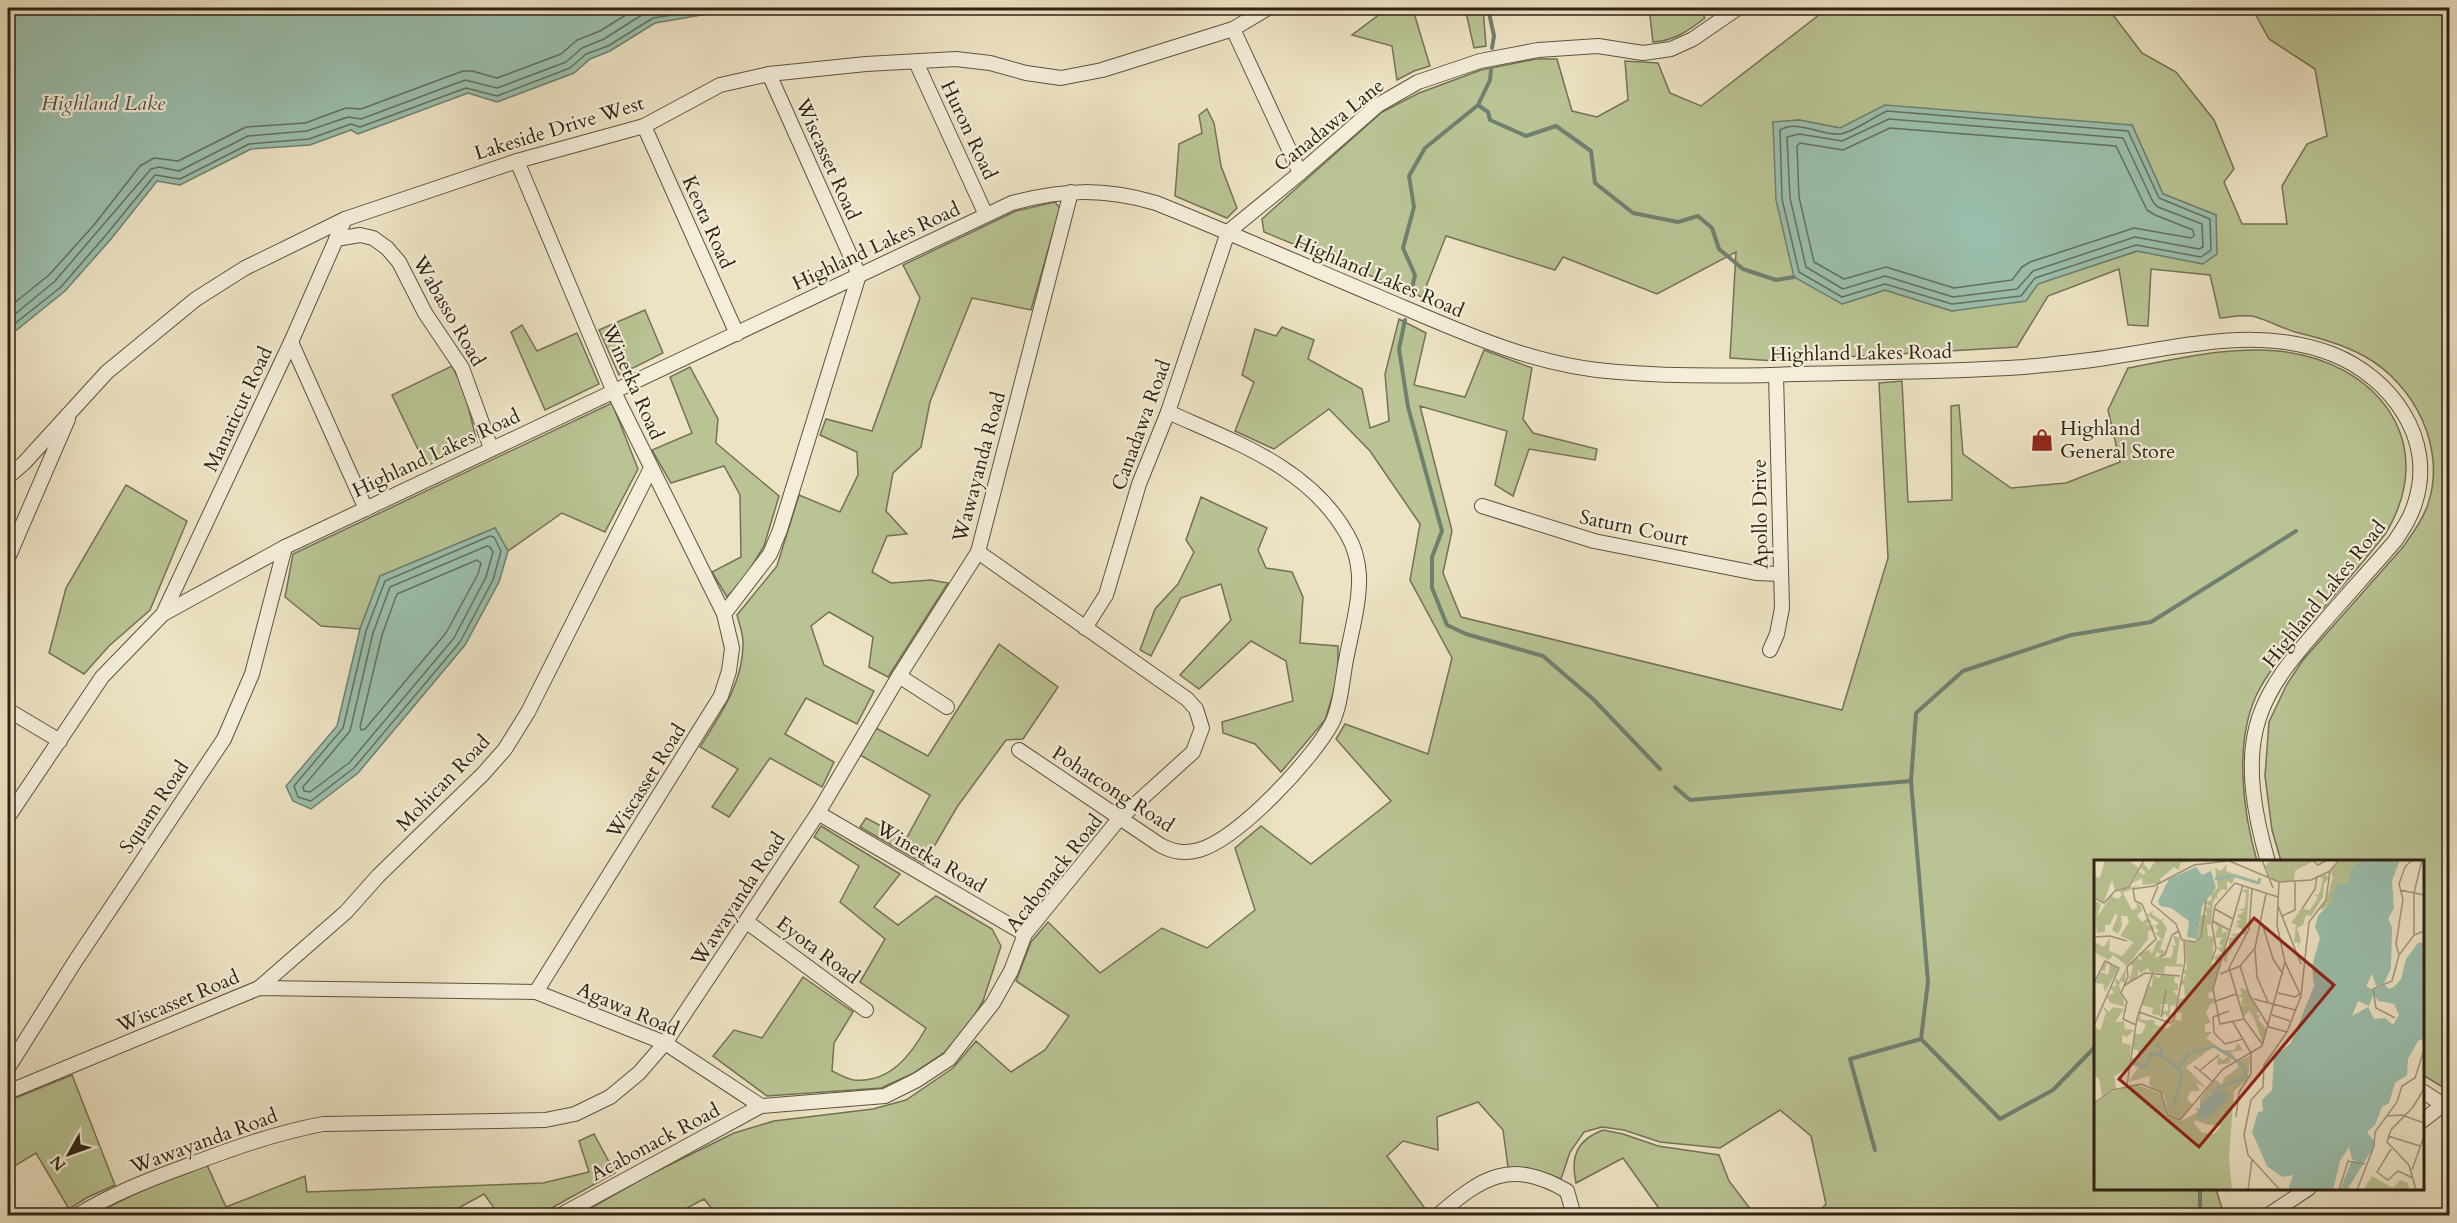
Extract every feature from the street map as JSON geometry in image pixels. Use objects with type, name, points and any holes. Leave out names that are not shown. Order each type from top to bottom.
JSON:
[{"type":"street","name":"Lakeside Drive West","points":[[8,477],[24,463],[107,372],[196,299],[245,268],[345,219],[517,161],[644,126],[720,85],[769,74],[866,64],[956,59],[990,63],[1026,73],[1061,78],[1102,70],[1233,29],[1268,8]]},
{"type":"street","name":"Canadawa Lane","points":[[1228,232],[1300,174],[1378,105],[1418,82],[1479,62],[1538,50],[1598,46],[1643,53],[1671,49],[1693,39],[1738,8]]},
{"type":"street","points":[[1233,29],[1300,174]]},
{"type":"street","name":"Huron Road","points":[[916,62],[986,215]]},
{"type":"street","name":"Wiscasset Road","points":[[769,74],[859,275]]},
{"type":"street","name":"Keota Road","points":[[644,126],[737,334]]},
{"type":"street","name":"Winetka Road","points":[[517,161],[614,392],[723,614]]},
{"type":"street","name":"Wawayanda Road","points":[[76,1215],[140,1184],[258,1139],[323,1124],[545,1120],[575,1114],[610,1097],[639,1073],[665,1043],[818,813],[899,676],[978,552],[1071,192]]},
{"type":"street","name":"Highland Lakes Road","points":[[8,817],[102,677],[163,614],[285,547],[1012,203],[1041,195],[1109,192],[1156,203],[1494,345],[1582,369],[1646,374],[1776,375],[2019,367],[2074,362],[2244,339],[2280,340],[2317,349],[2336,355],[2360,368],[2384,387],[2398,403],[2412,426],[2419,451],[2420,478],[2416,501],[2409,520],[2395,541],[2296,655],[2266,699],[2258,720],[2253,746],[2253,776],[2260,834],[2268,860]]},
{"type":"street","name":"Manaticut Road","points":[[163,614],[291,342],[345,219]]},
{"type":"street","name":"Canadawa Road","points":[[1085,628],[1106,595],[1139,484],[1168,412],[1228,232]]},
{"type":"street","name":"Wabasso Road","points":[[336,239],[360,235],[373,238],[387,248],[399,262],[425,313],[462,368],[491,448]]},
{"type":"street","points":[[723,614],[770,554],[780,530],[859,275]]},
{"type":"street","points":[[291,342],[366,508]]},
{"type":"street","name":"Apollo Drive","points":[[1770,650],[1778,634],[1782,608],[1776,375]]},
{"type":"street","points":[[8,558],[74,406]]},
{"type":"street","name":"Pohatcong Road","points":[[1019,750],[1119,819],[1170,850],[1191,852],[1200,850],[1224,837],[1269,800],[1301,765],[1332,722],[1339,697],[1359,576],[1357,555],[1348,536],[1331,510],[1308,486],[1279,464],[1168,412]]},
{"type":"street","name":"Mohican Road","points":[[259,988],[346,912],[378,876],[483,774],[505,749],[528,712],[651,468]]},
{"type":"street","name":"Saturn Court","points":[[1482,507],[1594,541],[1756,573],[1781,573]]},
{"type":"street","name":"Squam Road","points":[[8,1068],[83,950],[224,739],[252,674],[285,547]]},
{"type":"street","name":"Acabonack Road","points":[[559,1215],[761,1106],[885,1096],[917,1080],[949,1059],[993,1003],[1011,971],[1025,934],[1119,819],[1185,760],[1197,745],[1202,728],[1196,710],[1186,699],[978,552]]},
{"type":"street","name":"Wiscasset Road","points":[[8,1092],[259,988],[536,992],[722,696],[732,648],[723,614]]},
{"type":"street","points":[[899,676],[947,707]]},
{"type":"street","points":[[8,710],[60,741]]},
{"type":"street","name":"Winetka Road","points":[[818,813],[1025,934]]},
{"type":"street","name":"Eyota Road","points":[[747,922],[866,1010]]},
{"type":"street","name":"Agawa Road","points":[[536,992],[665,1043],[761,1106]]},
{"type":"street","points":[[2424,1092],[2446,1107],[2424,1120]]},
{"type":"street","points":[[1437,1215],[1488,1178],[1508,1173],[1550,1181],[1567,1191],[1574,1215]]},
{"type":"street","points":[[2267,1215],[2306,1190]]},
{"type":"shaded area","points":[[1388,8],[1417,8],[1414,13],[1430,66],[1397,80],[1392,46],[1352,35]]},
{"type":"shaded area","points":[[1465,8],[1483,8],[1486,46],[1474,48]]},
{"type":"shaded area","points":[[1649,8],[1699,8],[1705,18],[1668,40],[1653,42]]},
{"type":"shaded area","points":[[1828,8],[2112,8],[2113,15],[2142,53],[2176,72],[2214,120],[2234,169],[2224,182],[2242,224],[2287,224],[2282,186],[2307,144],[2327,136],[2315,69],[2269,39],[2252,8],[2449,8],[2449,1091],[2424,1076],[2424,860],[2281,860],[2272,830],[2265,776],[2269,722],[2287,684],[2303,660],[2403,547],[2428,504],[2433,483],[2433,461],[2422,419],[2398,383],[2382,368],[2347,348],[2256,317],[2220,318],[2210,275],[2151,269],[2148,326],[2128,325],[2119,269],[2048,296],[2017,347],[1776,361],[1730,358],[1736,252],[1657,294],[1563,257],[1555,270],[1446,236],[1422,297],[1264,232],[1262,219],[1382,112],[1419,93],[1481,70],[1536,59],[1557,59],[1572,111],[1597,117],[1628,100],[1625,61],[1658,63],[1670,93],[1701,106]],"holes":[[[1799,120],[1840,128],[2132,125],[2163,194],[2216,215],[2203,264],[2138,251],[1952,311],[1885,290],[1842,304],[1773,123]]]},
{"type":"shaded area","points":[[1207,109],[1214,123],[1221,166],[1237,208],[1227,218],[1175,196],[1179,144],[1202,133],[1199,115]]},
{"type":"shaded area","points":[[1055,202],[1060,208],[1031,310],[972,298],[930,402],[921,447],[893,473],[886,511],[907,534],[887,536],[872,572],[891,583],[931,580],[948,583],[888,677],[869,667],[873,637],[829,612],[811,626],[824,665],[874,691],[857,724],[806,698],[785,734],[834,762],[822,787],[770,758],[729,817],[712,807],[738,769],[700,747],[729,698],[740,671],[743,642],[737,615],[777,566],[799,495],[840,512],[858,475],[857,452],[820,435],[826,419],[872,431],[920,298],[903,265],[1016,211]]},
{"type":"shaded area","points":[[645,310],[663,353],[619,375],[599,330]]},
{"type":"shaded area","points":[[1399,319],[1426,333],[1414,385],[1465,397],[1484,350],[1532,368],[1523,419],[1533,433],[1597,449],[1595,460],[1529,449],[1513,496],[1495,485],[1507,431],[1420,406],[1452,531],[1443,573],[1461,617],[1842,710],[1888,558],[1879,383],[1902,381],[1908,502],[1952,500],[1951,406],[1959,405],[1963,454],[2011,488],[2066,483],[2120,462],[2108,410],[2128,368],[2221,352],[2278,351],[2313,358],[2344,370],[2369,388],[2389,411],[2402,437],[2406,467],[2401,499],[2386,533],[2282,656],[2256,696],[2245,736],[2243,778],[2248,821],[2257,860],[2094,860],[2094,1190],[2216,1190],[2224,1215],[2126,1215],[2120,1209],[2112,1216],[1816,1215],[1826,1204],[1811,1136],[1780,1110],[1720,1148],[1660,1142],[1624,1130],[1602,1127],[1584,1132],[1570,1152],[1561,1179],[1548,1174],[1508,1167],[1503,1130],[1478,1102],[1437,1117],[1438,1150],[1403,1141],[1387,1156],[1429,1214],[1427,1215],[718,1216],[704,1199],[674,1215],[577,1216],[645,1177],[734,1133],[774,1121],[873,1109],[906,1100],[953,1068],[976,1041],[1011,1072],[1045,1050],[1069,1016],[1016,981],[1031,942],[1048,922],[1100,973],[1162,928],[1207,948],[1255,910],[1235,848],[1261,826],[1311,864],[1391,801],[1336,739],[1345,724],[1428,754],[1452,658],[1410,580],[1420,524],[1370,451],[1329,409],[1274,449],[1235,431],[1254,382],[1242,375],[1255,329],[1276,336],[1282,327],[1314,340],[1308,359],[1362,389],[1370,428],[1389,421],[1385,374]]},
{"type":"shaded area","points":[[522,325],[537,351],[577,333],[599,384],[545,410],[511,332]]},
{"type":"shaded area","points":[[452,366],[464,390],[477,442],[426,466],[392,395]]},
{"type":"shaded area","points":[[690,367],[718,419],[716,443],[779,496],[764,546],[747,574],[727,597],[712,572],[741,557],[740,495],[724,466],[671,483],[652,450],[692,433],[670,377]]},
{"type":"shaded area","points":[[612,403],[638,469],[605,532],[562,513],[508,551],[495,528],[380,576],[360,629],[321,626],[285,597],[293,554]]},
{"type":"shaded area","points":[[126,485],[187,521],[150,610],[109,646],[84,674],[49,653],[66,588]]},
{"type":"shaded area","points":[[1201,497],[1267,528],[1258,550],[1266,568],[1292,572],[1303,597],[1300,643],[1338,646],[1338,677],[1325,720],[1281,772],[1255,744],[1223,733],[1222,722],[1293,701],[1286,661],[1251,641],[1199,689],[1180,675],[1231,620],[1221,584],[1181,598],[1151,656],[1140,650],[1155,609],[1178,584],[1194,552],[1186,540]]},
{"type":"shaded area","points":[[999,644],[1058,687],[1023,739],[1006,740],[957,807],[924,864],[860,827],[866,818],[906,839],[930,795],[860,755],[876,728],[928,756]]},
{"type":"shaded area","points":[[821,826],[900,874],[874,907],[898,925],[936,896],[992,929],[1001,946],[983,1001],[970,1023],[945,1052],[912,1074],[881,1088],[767,1096],[713,1056],[734,1030],[762,1038],[803,977],[853,1012],[834,1043],[832,1071],[846,1078],[867,1080],[889,1072],[906,1057],[926,1028],[860,982],[885,939],[840,902],[859,866],[814,837]]},
{"type":"shaded area","points":[[72,1075],[115,1185],[88,1197],[69,1209],[36,1153],[8,1170],[8,1101]]},
{"type":"shaded area","points":[[1603,1130],[1658,1146],[1719,1155],[1729,1181],[1751,1210],[1750,1215],[1662,1215],[1623,1158],[1576,1183],[1575,1157],[1581,1144]]},
{"type":"shaded area","points":[[594,1134],[615,1173],[539,1215],[499,1215],[484,1194],[444,1216],[102,1216],[100,1211],[143,1190],[207,1165],[226,1207],[305,1176],[307,1192],[543,1183],[589,1172],[579,1141]]},
{"type":"water","name":"Highland Lake","points":[[8,8],[742,8],[655,23],[610,51],[590,59],[574,73],[497,102],[468,93],[358,134],[351,130],[310,145],[251,149],[180,185],[157,181],[111,239],[65,291],[8,337]]},
{"type":"water","points":[[1885,105],[2132,125],[2163,194],[2216,215],[2217,254],[2203,264],[2137,251],[2038,284],[2026,301],[1952,311],[1885,290],[1842,304],[1794,277],[1776,200],[1773,122],[1799,120],[1840,128]]},
{"type":"water","points":[[495,528],[508,551],[499,582],[465,645],[358,773],[311,809],[293,801],[286,786],[337,726],[360,629],[380,576]]},
{"type":"waterway","points":[[1488,8],[1494,36],[1492,48]]},
{"type":"waterway","points":[[1410,297],[1415,275],[1403,248],[1414,207],[1409,176],[1425,148],[1478,105],[1490,80],[1491,70]]},
{"type":"waterway","points":[[1478,105],[1488,112],[1490,120],[1526,136],[1556,126],[1591,151],[1595,183],[1633,213],[1678,222],[1698,216],[1712,228],[1719,249],[1743,269],[1776,280],[1794,277]]},
{"type":"waterway","points":[[1405,320],[1399,349],[1408,407],[1442,531],[1432,557],[1432,588],[1447,625],[1466,634],[1543,656],[1593,699],[1660,769]]},
{"type":"waterway","points":[[1911,781],[1916,713],[1963,671],[2071,635],[2151,622],[2296,531]]},
{"type":"waterway","points":[[1675,787],[1690,800],[1911,781],[1928,982],[1921,1039],[1850,1059],[1875,1150]]},
{"type":"waterway","points":[[1921,1039],[2000,1119],[2053,1090],[2094,1048]]},
{"type":"waterway","points":[[2200,1190],[2200,1216]]},
{"type":"place","name":"Highland General Store","points":[[2042,440]]}]
